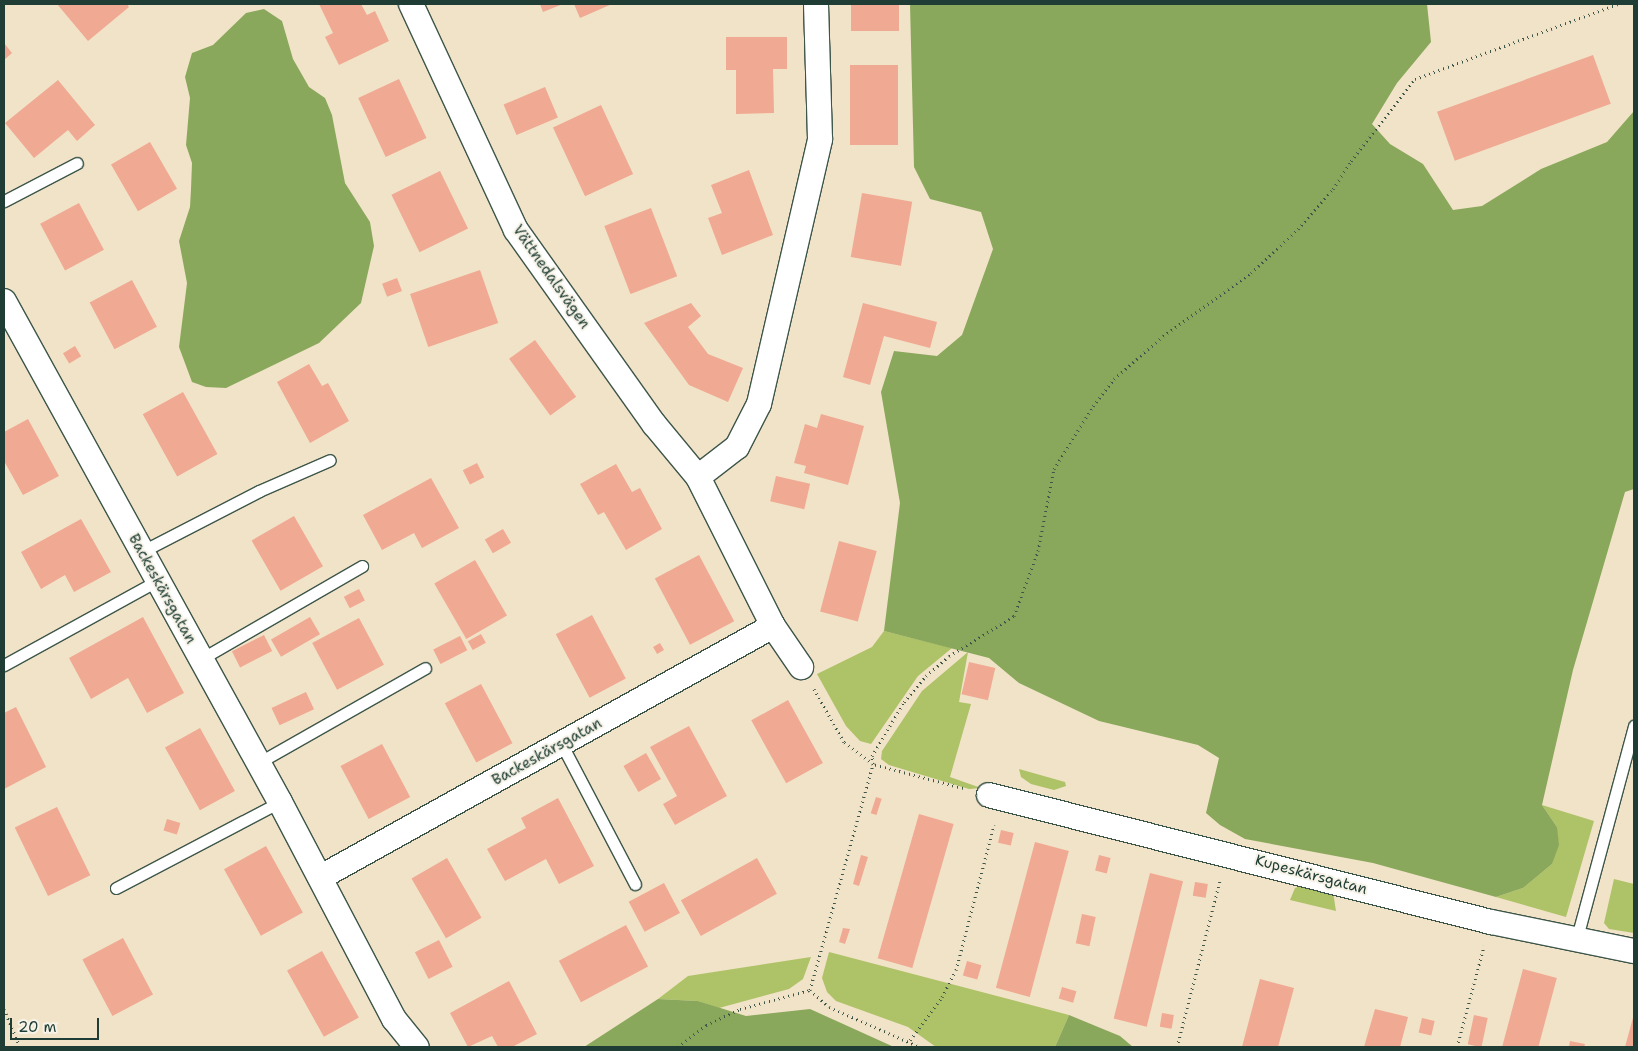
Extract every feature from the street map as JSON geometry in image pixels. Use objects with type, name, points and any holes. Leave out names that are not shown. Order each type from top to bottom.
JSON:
[{"type":"street","name":"Vättnedalsvägen","points":[[411,4],[516,230],[654,424],[698,477],[773,626],[801,667]]},
{"type":"street","points":[[698,477],[737,447],[759,404],[820,139],[816,4]]},
{"type":"street","name":"Backeskärsgatan","points":[[4,301],[321,877],[394,1019],[417,1047]]},
{"type":"street","name":"Backeskärsgatan","points":[[321,877],[562,745],[773,626]]},
{"type":"street","name":"Kupeskärsgatan","points":[[995,797],[1227,853],[1491,922],[1576,941],[1634,951]]},
{"type":"lane","points":[[4,201],[77,163]]},
{"type":"lane","points":[[141,552],[258,491],[330,460]]},
{"type":"lane","points":[[201,659],[362,566]]},
{"type":"lane","points":[[4,665],[157,581]]},
{"type":"lane","points":[[258,763],[425,668]]},
{"type":"lane","points":[[1576,941],[1634,726]]},
{"type":"lane","points":[[562,745],[635,884]]},
{"type":"lane","points":[[116,888],[280,802]]},
{"type":"path","points":[[810,990],[873,764],[872,756],[904,702],[926,676],[949,656],[1014,616],[1038,551],[1054,469],[1093,406],[1114,380],[1163,336],[1251,273],[1298,229],[1333,189],[1350,161],[1415,79],[1618,4]]},
{"type":"path","points":[[801,667],[844,742],[873,764],[995,797],[956,970],[942,997],[910,1040]]},
{"type":"path","points":[[1178,1047],[1227,853]]},
{"type":"path","points":[[1457,1047],[1491,922]]},
{"type":"path","points":[[810,990],[829,1007],[910,1040],[920,1047]]},
{"type":"path","points":[[678,1047],[706,1025],[740,1009],[810,990]]},
{"type":"path","points":[[4,1009],[20,1047]]},
{"type":"green space","points":[[910,4],[1427,4],[1431,42],[1397,83],[1372,124],[1390,144],[1423,164],[1453,210],[1482,206],[1541,169],[1607,142],[1634,111],[1634,489],[1625,492],[1573,670],[1542,805],[1557,827],[1559,845],[1552,864],[1523,888],[1496,897],[1373,863],[1245,839],[1220,825],[1206,813],[1219,758],[1198,745],[1099,721],[1019,683],[989,658],[884,631],[900,503],[881,392],[894,351],[937,356],[962,335],[993,249],[981,212],[930,199],[914,167]]},
{"type":"green space","points":[[264,9],[282,21],[293,59],[309,87],[325,98],[332,115],[345,183],[370,222],[374,246],[361,303],[319,343],[226,388],[206,387],[192,382],[179,347],[187,283],[179,241],[190,207],[192,163],[186,145],[190,98],[185,77],[192,53],[213,45],[246,13]]},
{"type":"green space","points":[[884,631],[952,648],[918,676],[871,744],[860,741],[846,726],[817,674],[872,647]]},
{"type":"green space","points":[[968,652],[959,702],[971,704],[950,777],[981,788],[969,789],[889,765],[881,759],[882,751],[922,691]]},
{"type":"green space","points":[[1019,769],[1065,782],[1066,786],[1054,790],[1031,784],[1021,777]]},
{"type":"green space","points":[[1542,805],[1594,821],[1566,917],[1496,897],[1523,888],[1552,864],[1557,827]]},
{"type":"green space","points":[[1614,879],[1634,884],[1634,933],[1609,929],[1604,923]]},
{"type":"green space","points":[[1301,886],[1333,892],[1336,911],[1290,900],[1295,888]]},
{"type":"green space","points":[[829,952],[1069,1015],[1055,1047],[936,1047],[908,1027],[836,1001],[827,992],[822,978]]},
{"type":"green space","points":[[811,957],[803,979],[789,989],[719,1008],[698,1001],[658,999],[688,976]]},
{"type":"green space","points":[[658,999],[698,1001],[746,1016],[810,1009],[894,1047],[584,1047]]},
{"type":"green space","points":[[1069,1015],[1120,1036],[1133,1047],[1055,1047]]},
{"type":"building","points":[[57,4],[127,4],[129,7],[88,41]]},
{"type":"building","points":[[319,4],[361,4],[367,15],[375,11],[389,41],[339,65],[325,37],[333,33]]},
{"type":"building","points":[[540,4],[563,4],[543,12]]},
{"type":"building","points":[[574,4],[612,4],[580,18]]},
{"type":"building","points":[[851,4],[899,4],[899,31],[851,31]]},
{"type":"building","points":[[726,37],[787,37],[787,69],[773,69],[774,113],[736,114],[736,70],[726,70]]},
{"type":"building","points":[[4,43],[12,53],[4,60]]},
{"type":"building","points":[[1593,55],[1611,104],[1455,161],[1437,112]]},
{"type":"building","points":[[850,65],[898,65],[898,145],[850,145]]},
{"type":"building","points":[[399,79],[426,138],[386,157],[358,98]]},
{"type":"building","points":[[58,80],[95,125],[77,141],[68,130],[34,158],[5,123]]},
{"type":"building","points":[[545,87],[558,117],[516,135],[504,105]]},
{"type":"building","points":[[601,105],[633,174],[585,196],[553,127]]},
{"type":"building","points":[[150,142],[177,189],[138,211],[111,164]]},
{"type":"building","points":[[749,170],[773,235],[722,255],[708,218],[722,213],[711,185]]},
{"type":"building","points":[[440,171],[468,229],[420,252],[391,195]]},
{"type":"building","points":[[862,193],[912,202],[901,266],[851,257]]},
{"type":"building","points":[[79,203],[104,250],[65,270],[40,224]]},
{"type":"building","points":[[651,208],[677,276],[630,294],[604,226]]},
{"type":"building","points":[[480,270],[498,323],[428,347],[410,294]]},
{"type":"building","points":[[397,278],[402,291],[387,297],[382,284]]},
{"type":"building","points":[[132,280],[157,327],[115,349],[90,303]]},
{"type":"building","points":[[691,303],[701,316],[688,327],[708,354],[743,368],[728,402],[689,385],[644,323]]},
{"type":"building","points":[[863,303],[937,322],[930,348],[884,336],[870,385],[843,377]]},
{"type":"building","points":[[535,340],[576,397],[550,415],[509,359]]},
{"type":"building","points":[[75,346],[81,356],[69,363],[63,353]]},
{"type":"building","points":[[309,364],[322,386],[328,383],[349,421],[310,443],[277,382]]},
{"type":"building","points":[[183,392],[217,454],[177,476],[143,414]]},
{"type":"building","points":[[821,414],[864,426],[848,485],[804,473],[806,466],[794,463],[805,424],[817,428]]},
{"type":"building","points":[[28,419],[59,476],[23,495],[4,461],[4,432]]},
{"type":"building","points":[[477,463],[484,477],[470,485],[463,470]]},
{"type":"building","points":[[616,464],[632,492],[640,488],[662,529],[626,550],[604,512],[598,515],[580,484]]},
{"type":"building","points":[[776,476],[810,484],[804,509],[770,501]]},
{"type":"building","points":[[431,478],[459,528],[422,548],[414,533],[382,550],[363,515]]},
{"type":"building","points":[[294,516],[323,566],[281,591],[252,540]]},
{"type":"building","points":[[81,519],[111,572],[74,592],[65,575],[41,589],[21,552]]},
{"type":"building","points":[[503,529],[511,543],[493,553],[485,540]]},
{"type":"building","points":[[839,541],[877,551],[858,622],[820,612]]},
{"type":"building","points":[[699,555],[734,621],[690,645],[655,578]]},
{"type":"building","points":[[475,560],[507,615],[466,639],[434,584]]},
{"type":"building","points":[[359,589],[365,601],[350,608],[344,597]]},
{"type":"building","points":[[592,615],[626,679],[590,698],[556,634]]},
{"type":"building","points":[[143,617],[184,693],[147,713],[128,678],[91,699],[69,658]]},
{"type":"building","points":[[310,617],[320,634],[281,657],[271,640]]},
{"type":"building","points":[[359,618],[384,665],[337,690],[312,643]]},
{"type":"building","points":[[481,634],[486,643],[473,650],[468,641]]},
{"type":"building","points":[[264,635],[272,651],[240,667],[232,651]]},
{"type":"building","points":[[460,636],[467,650],[441,664],[433,650]]},
{"type":"building","points":[[660,643],[664,650],[657,654],[653,647]]},
{"type":"building","points":[[969,662],[995,668],[988,700],[962,694]]},
{"type":"building","points":[[481,684],[512,743],[476,762],[445,703]]},
{"type":"building","points":[[306,692],[314,709],[280,725],[272,708]]},
{"type":"building","points":[[788,700],[823,763],[786,783],[751,720]]},
{"type":"building","points":[[16,707],[46,767],[4,789],[4,713]]},
{"type":"building","points":[[689,726],[727,796],[675,825],[663,804],[677,796],[650,747]]},
{"type":"building","points":[[200,728],[235,791],[200,810],[165,747]]},
{"type":"building","points":[[382,744],[410,797],[369,819],[341,766]]},
{"type":"building","points":[[646,753],[661,779],[638,792],[623,766]]},
{"type":"building","points":[[876,797],[882,799],[876,815],[871,813]]},
{"type":"building","points":[[558,798],[594,866],[559,884],[546,859],[505,881],[487,849],[526,828],[521,818]]},
{"type":"building","points":[[57,807],[90,875],[48,896],[15,828]]},
{"type":"building","points":[[919,814],[954,824],[912,968],[878,958]]},
{"type":"building","points":[[167,819],[180,823],[177,835],[163,830]]},
{"type":"building","points":[[1001,830],[1014,833],[1011,846],[998,843]]},
{"type":"building","points":[[1035,842],[1069,851],[1030,997],[996,988]]},
{"type":"building","points":[[266,846],[303,912],[261,936],[224,869]]},
{"type":"building","points":[[861,855],[868,857],[859,886],[853,884]]},
{"type":"building","points":[[1099,855],[1111,858],[1107,873],[1095,871]]},
{"type":"building","points":[[447,858],[482,918],[446,938],[411,878]]},
{"type":"building","points":[[757,858],[777,894],[701,936],[681,900]]},
{"type":"building","points":[[1150,873],[1183,881],[1147,1027],[1114,1019]]},
{"type":"building","points":[[1195,882],[1208,884],[1206,898],[1193,896]]},
{"type":"building","points":[[664,883],[680,913],[645,932],[629,902]]},
{"type":"building","points":[[1082,914],[1096,917],[1089,946],[1076,943]]},
{"type":"building","points":[[626,925],[648,966],[581,1002],[559,961]]},
{"type":"building","points":[[843,928],[850,929],[845,944],[839,942]]},
{"type":"building","points":[[123,938],[153,995],[112,1016],[82,960]]},
{"type":"building","points":[[439,940],[453,967],[429,979],[415,952]]},
{"type":"building","points":[[322,951],[359,1017],[324,1037],[287,970]]},
{"type":"building","points":[[967,961],[981,965],[977,980],[963,975]]},
{"type":"building","points":[[1523,969],[1557,978],[1538,1047],[1502,1047]]},
{"type":"building","points":[[1260,979],[1294,988],[1278,1047],[1242,1047]]},
{"type":"building","points":[[509,981],[537,1034],[512,1047],[498,1047],[492,1036],[468,1047],[450,1013]]},
{"type":"building","points":[[1062,987],[1076,991],[1073,1003],[1059,999]]},
{"type":"building","points":[[1375,1009],[1408,1017],[1400,1047],[1364,1047]]},
{"type":"building","points":[[1162,1013],[1174,1015],[1172,1029],[1160,1027]]},
{"type":"building","points":[[1634,1014],[1634,1047],[1625,1047]]},
{"type":"building","points":[[1474,1015],[1488,1018],[1482,1047],[1468,1044]]},
{"type":"building","points":[[1422,1018],[1435,1021],[1431,1036],[1419,1033]]},
{"type":"building","points":[[1570,1041],[1585,1044],[1584,1047],[1569,1047]]}]
